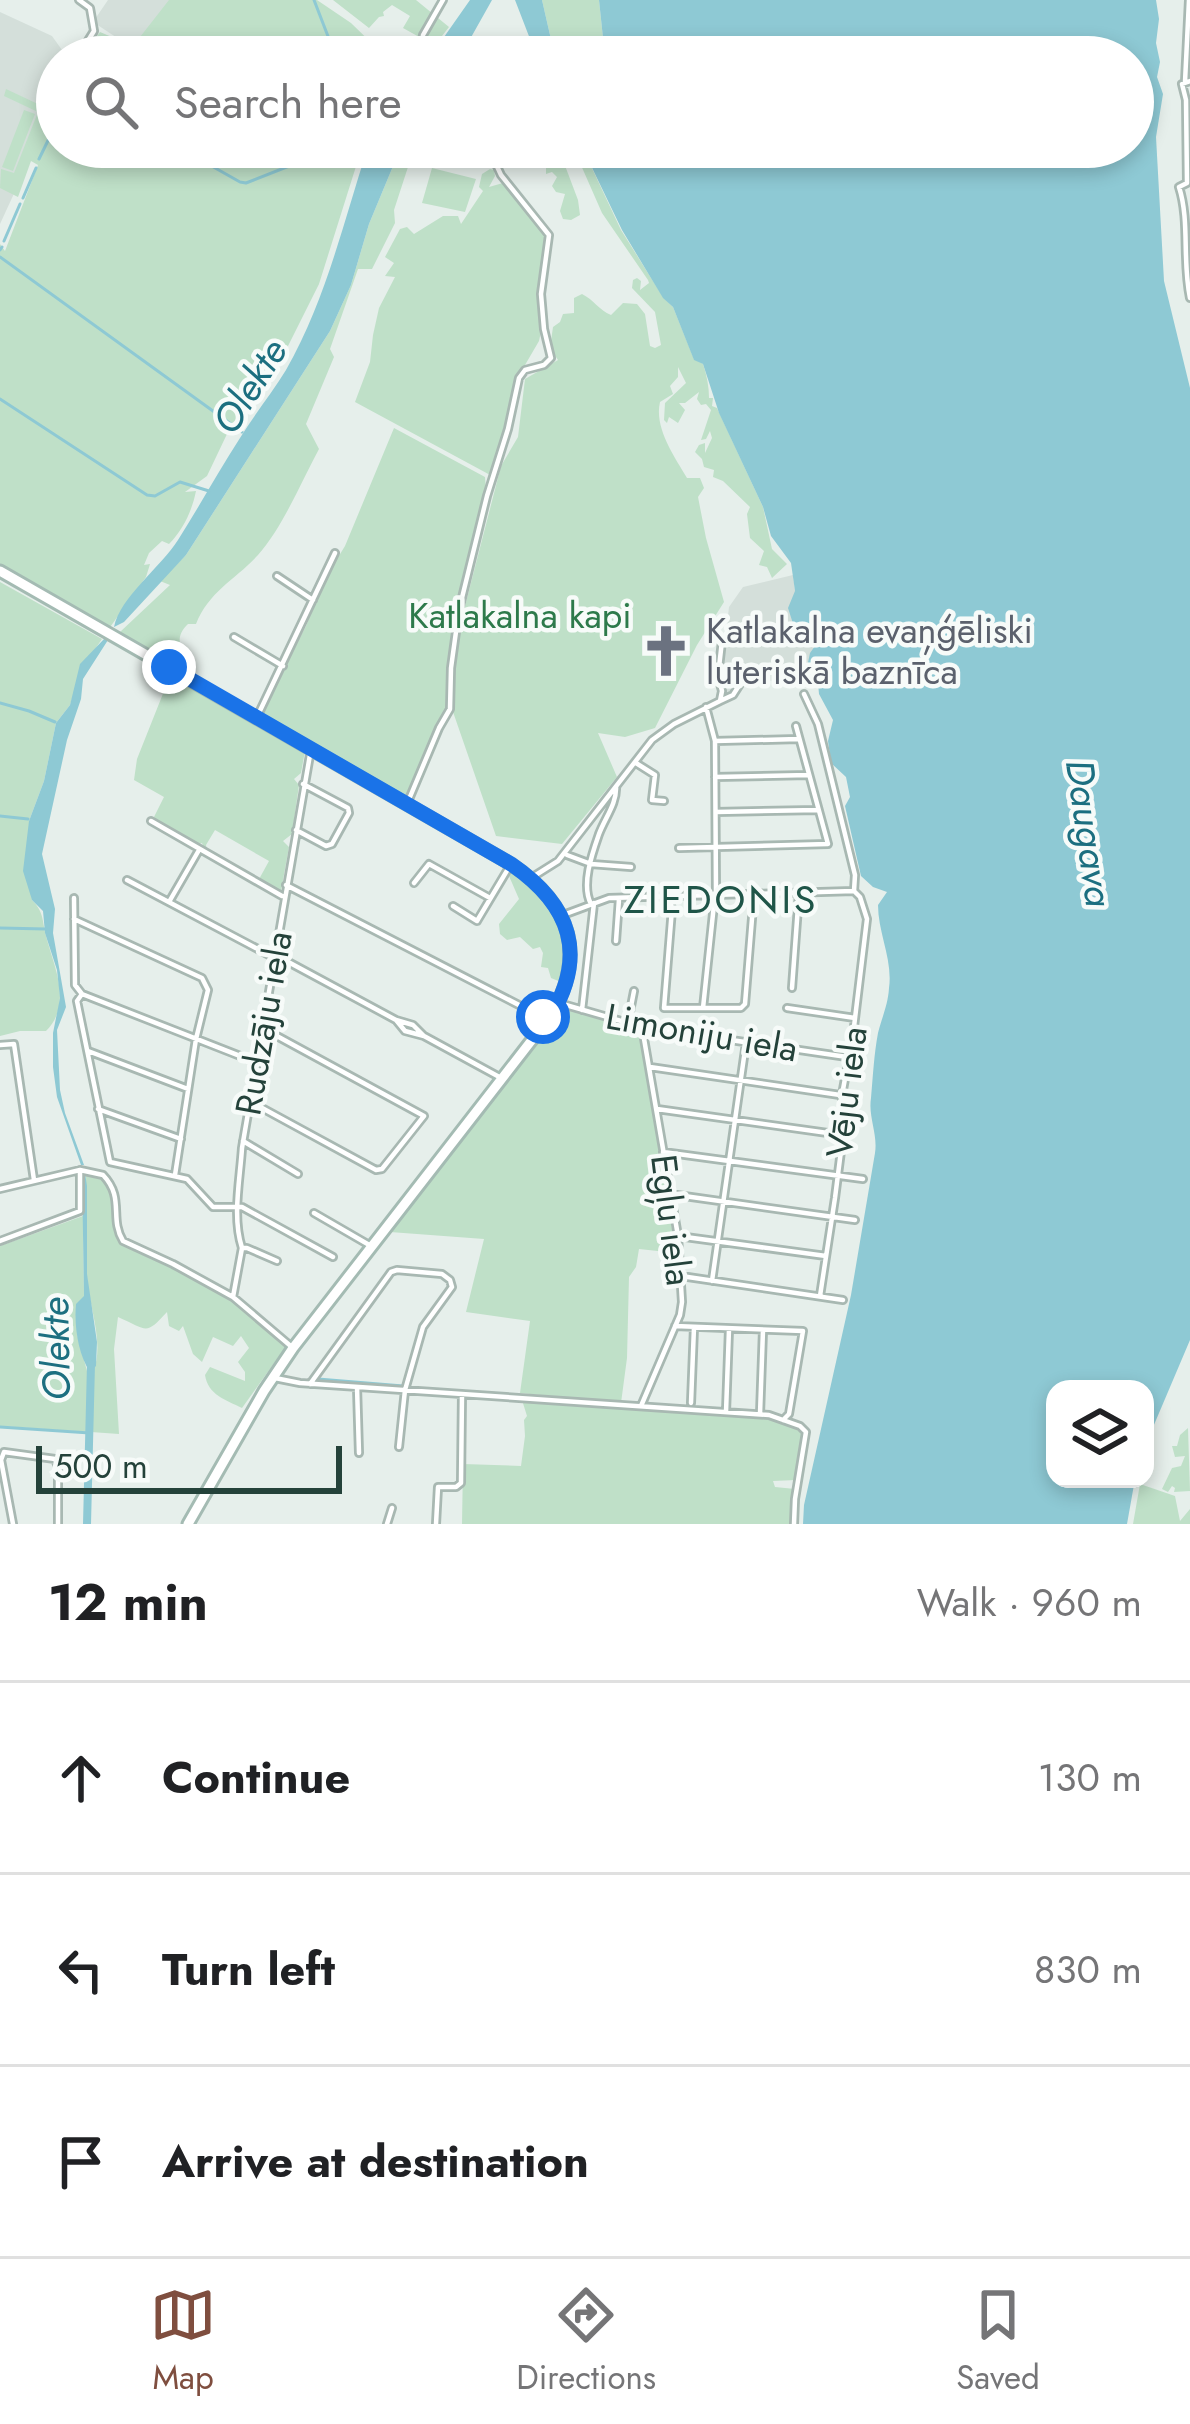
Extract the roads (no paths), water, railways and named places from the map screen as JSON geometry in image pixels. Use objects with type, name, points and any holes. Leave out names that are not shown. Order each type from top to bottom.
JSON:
[{"type":"main road","points":[[0,571],[167,671],[511,864],[554,901],[567,930],[566,981],[548,1020],[293,1348],[188,1524]]},
{"type":"street","points":[[79,0],[90,8],[91,36]]},
{"type":"street","points":[[423,36],[443,0]]},
{"type":"street","points":[[1189,0],[1188,81],[1182,83],[1188,182],[1179,187],[1186,209],[1185,275],[1190,292]]},
{"type":"street","points":[[407,804],[450,710],[453,641],[519,378],[550,358],[541,295],[550,241],[497,168]]},
{"type":"street","points":[[256,717],[335,553]]},
{"type":"street","points":[[277,576],[313,600]]},
{"type":"street","points":[[234,638],[283,666]]},
{"type":"street","points":[[720,701],[722,641]]},
{"type":"street","points":[[531,878],[565,853],[662,732],[733,695],[742,681]]},
{"type":"street","name":"Vēju iela","points":[[804,694],[818,724],[856,874],[854,891],[867,919],[820,1296]]},
{"type":"street","points":[[703,1008],[716,847],[715,741],[706,707]]},
{"type":"street","points":[[680,848],[828,844],[796,726]]},
{"type":"street","points":[[715,741],[799,739]]},
{"type":"street","name":"Rudzāju iela","points":[[233,1297],[242,1248],[238,1206],[243,1141],[310,749]]},
{"type":"street","points":[[635,762],[655,775],[652,800],[664,801]]},
{"type":"street","points":[[715,777],[809,775]]},
{"type":"street","points":[[296,830],[326,846],[332,844],[349,813],[302,781]]},
{"type":"street","points":[[582,1010],[592,903],[586,891],[599,832],[618,795],[616,787]]},
{"type":"street","points":[[716,812],[818,810]]},
{"type":"street","points":[[152,821],[284,898]]},
{"type":"street","points":[[285,839],[293,842]]},
{"type":"street","points":[[169,902],[200,849]]},
{"type":"street","points":[[565,853],[591,864],[631,866]]},
{"type":"street","points":[[414,883],[429,864],[490,898]]},
{"type":"street","points":[[453,906],[477,921],[511,864]]},
{"type":"street","points":[[127,880],[503,1079]]},
{"type":"street","points":[[286,885],[548,1020]]},
{"type":"street","points":[[562,915],[619,897],[854,891]]},
{"type":"street","points":[[792,988],[800,893]]},
{"type":"street","points":[[669,896],[664,1008],[703,1008],[744,1007],[754,894]]},
{"type":"street","points":[[616,941],[619,897]]},
{"type":"street","points":[[74,898],[76,986],[82,994],[258,1064]]},
{"type":"street","points":[[74,919],[202,978],[208,990],[176,1175]]},
{"type":"street","points":[[628,1022],[634,991]]},
{"type":"street","points":[[82,994],[77,1001],[110,1162],[103,1175]]},
{"type":"street","name":"Limoniju iela","points":[[559,1002],[642,1027],[847,1057]]},
{"type":"street","points":[[787,1008],[855,1018]]},
{"type":"street","name":"Egļu iela","points":[[641,1406],[682,1307],[678,1236],[642,1027]]},
{"type":"street","points":[[251,1102],[376,1170],[382,1169],[424,1116],[264,1029]]},
{"type":"street","points":[[712,1281],[746,1041]]},
{"type":"street","points":[[0,1045],[14,1044],[34,1180]]},
{"type":"street","points":[[88,1051],[188,1089]]},
{"type":"street","points":[[650,1067],[842,1095]]},
{"type":"street","points":[[98,1108],[181,1139]]},
{"type":"street","points":[[657,1109],[843,1135]]},
{"type":"street","points":[[243,1141],[298,1174]]},
{"type":"street","points":[[663,1152],[863,1179]]},
{"type":"street","points":[[110,1162],[187,1179],[213,1208],[238,1206],[334,1257]]},
{"type":"street","points":[[0,1241],[80,1211],[80,1169]]},
{"type":"street","points":[[0,1189],[80,1169],[103,1175],[115,1192],[118,1235],[123,1241],[233,1297],[293,1348]]},
{"type":"street","points":[[670,1194],[855,1220]]},
{"type":"street","points":[[314,1213],[371,1246]]},
{"type":"street","points":[[678,1236],[826,1256]]},
{"type":"street","points":[[242,1248],[277,1261]]},
{"type":"street","points":[[310,1384],[391,1272],[442,1274],[452,1287],[423,1328],[405,1390],[399,1447]]},
{"type":"street","points":[[681,1276],[843,1300]]},
{"type":"street","points":[[675,1326],[803,1331],[789,1414],[783,1420]]},
{"type":"street","points":[[691,1403],[694,1327]]},
{"type":"street","points":[[726,1412],[729,1329]]},
{"type":"street","points":[[760,1414],[763,1330]]},
{"type":"street","points":[[273,1376],[310,1384],[760,1414],[783,1420],[806,1432],[794,1524]]},
{"type":"street","points":[[357,1387],[359,1453]]},
{"type":"street","points":[[436,1524],[438,1486],[461,1484],[462,1394]]},
{"type":"street","points":[[13,1524],[1,1456],[9,1452],[56,1459],[58,1524]]},
{"type":"street","points":[[388,1524],[392,1508]]},
{"type":"water","points":[[470,0],[492,0],[472,36],[445,36]]},
{"type":"water","points":[[515,0],[542,0],[550,36],[529,36]]},
{"type":"water","name":"Daugava","points":[[599,0],[1156,0],[1159,19],[1157,77],[1163,94],[1156,137],[1164,281],[1190,388],[1190,1340],[1154,1425],[1154,1380],[1046,1380],[1046,1488],[1133,1488],[1127,1524],[803,1524],[875,1153],[870,1105],[890,978],[878,905],[887,892],[861,876],[845,806],[850,797],[846,777],[831,763],[828,741],[833,720],[818,683],[806,672],[815,646],[811,633],[797,636],[788,608],[795,591],[791,563],[771,536],[703,364],[694,360],[673,307],[622,230],[592,168],[1154,168],[1154,36],[603,36]]},
{"type":"water","name":"Olekte","points":[[361,168],[392,168],[330,331],[186,555],[114,627],[132,593],[178,540],[286,370],[323,289]]},
{"type":"water","points":[[105,638],[83,679],[42,854],[55,909],[53,933],[66,1007],[57,1030],[60,1090],[81,1165],[57,1097],[53,1067],[60,998],[57,970],[43,911],[32,900],[23,871],[29,821],[44,781],[56,723],[70,705],[80,664]]},
{"type":"water","name":"Olekte","points":[[82,1173],[87,1186],[87,1274],[97,1342],[96,1366],[90,1372],[76,1321],[76,1304],[84,1296]]},
{"type":"waterway","points":[[314,0],[328,36]]},
{"type":"waterway","points":[[23,198],[36,168]]},
{"type":"waterway","points":[[215,168],[246,183],[284,168]]},
{"type":"waterway","points":[[4,241],[20,204]]},
{"type":"waterway","points":[[0,257],[242,432]]},
{"type":"waterway","points":[[0,399],[147,495],[155,496],[180,482],[209,491]]},
{"type":"waterway","points":[[0,703],[55,722]]},
{"type":"waterway","points":[[0,816],[28,819]]},
{"type":"waterway","points":[[0,928],[46,929]]},
{"type":"waterway","name":"Olekte","points":[[87,1524],[91,1364]]},
{"type":"waterway","points":[[318,1379],[403,1386]]},
{"type":"waterway","points":[[0,1427],[90,1433]]},
{"type":"place","name":"Katlakalna evaņģēliski luteriskā baznīca","points":[[666,651]]},
{"type":"district","name":"ZIEDONIS","points":[[721,899]]},
{"type":"park label","name":"Katlakalna kapi","points":[[520,615]]}]
